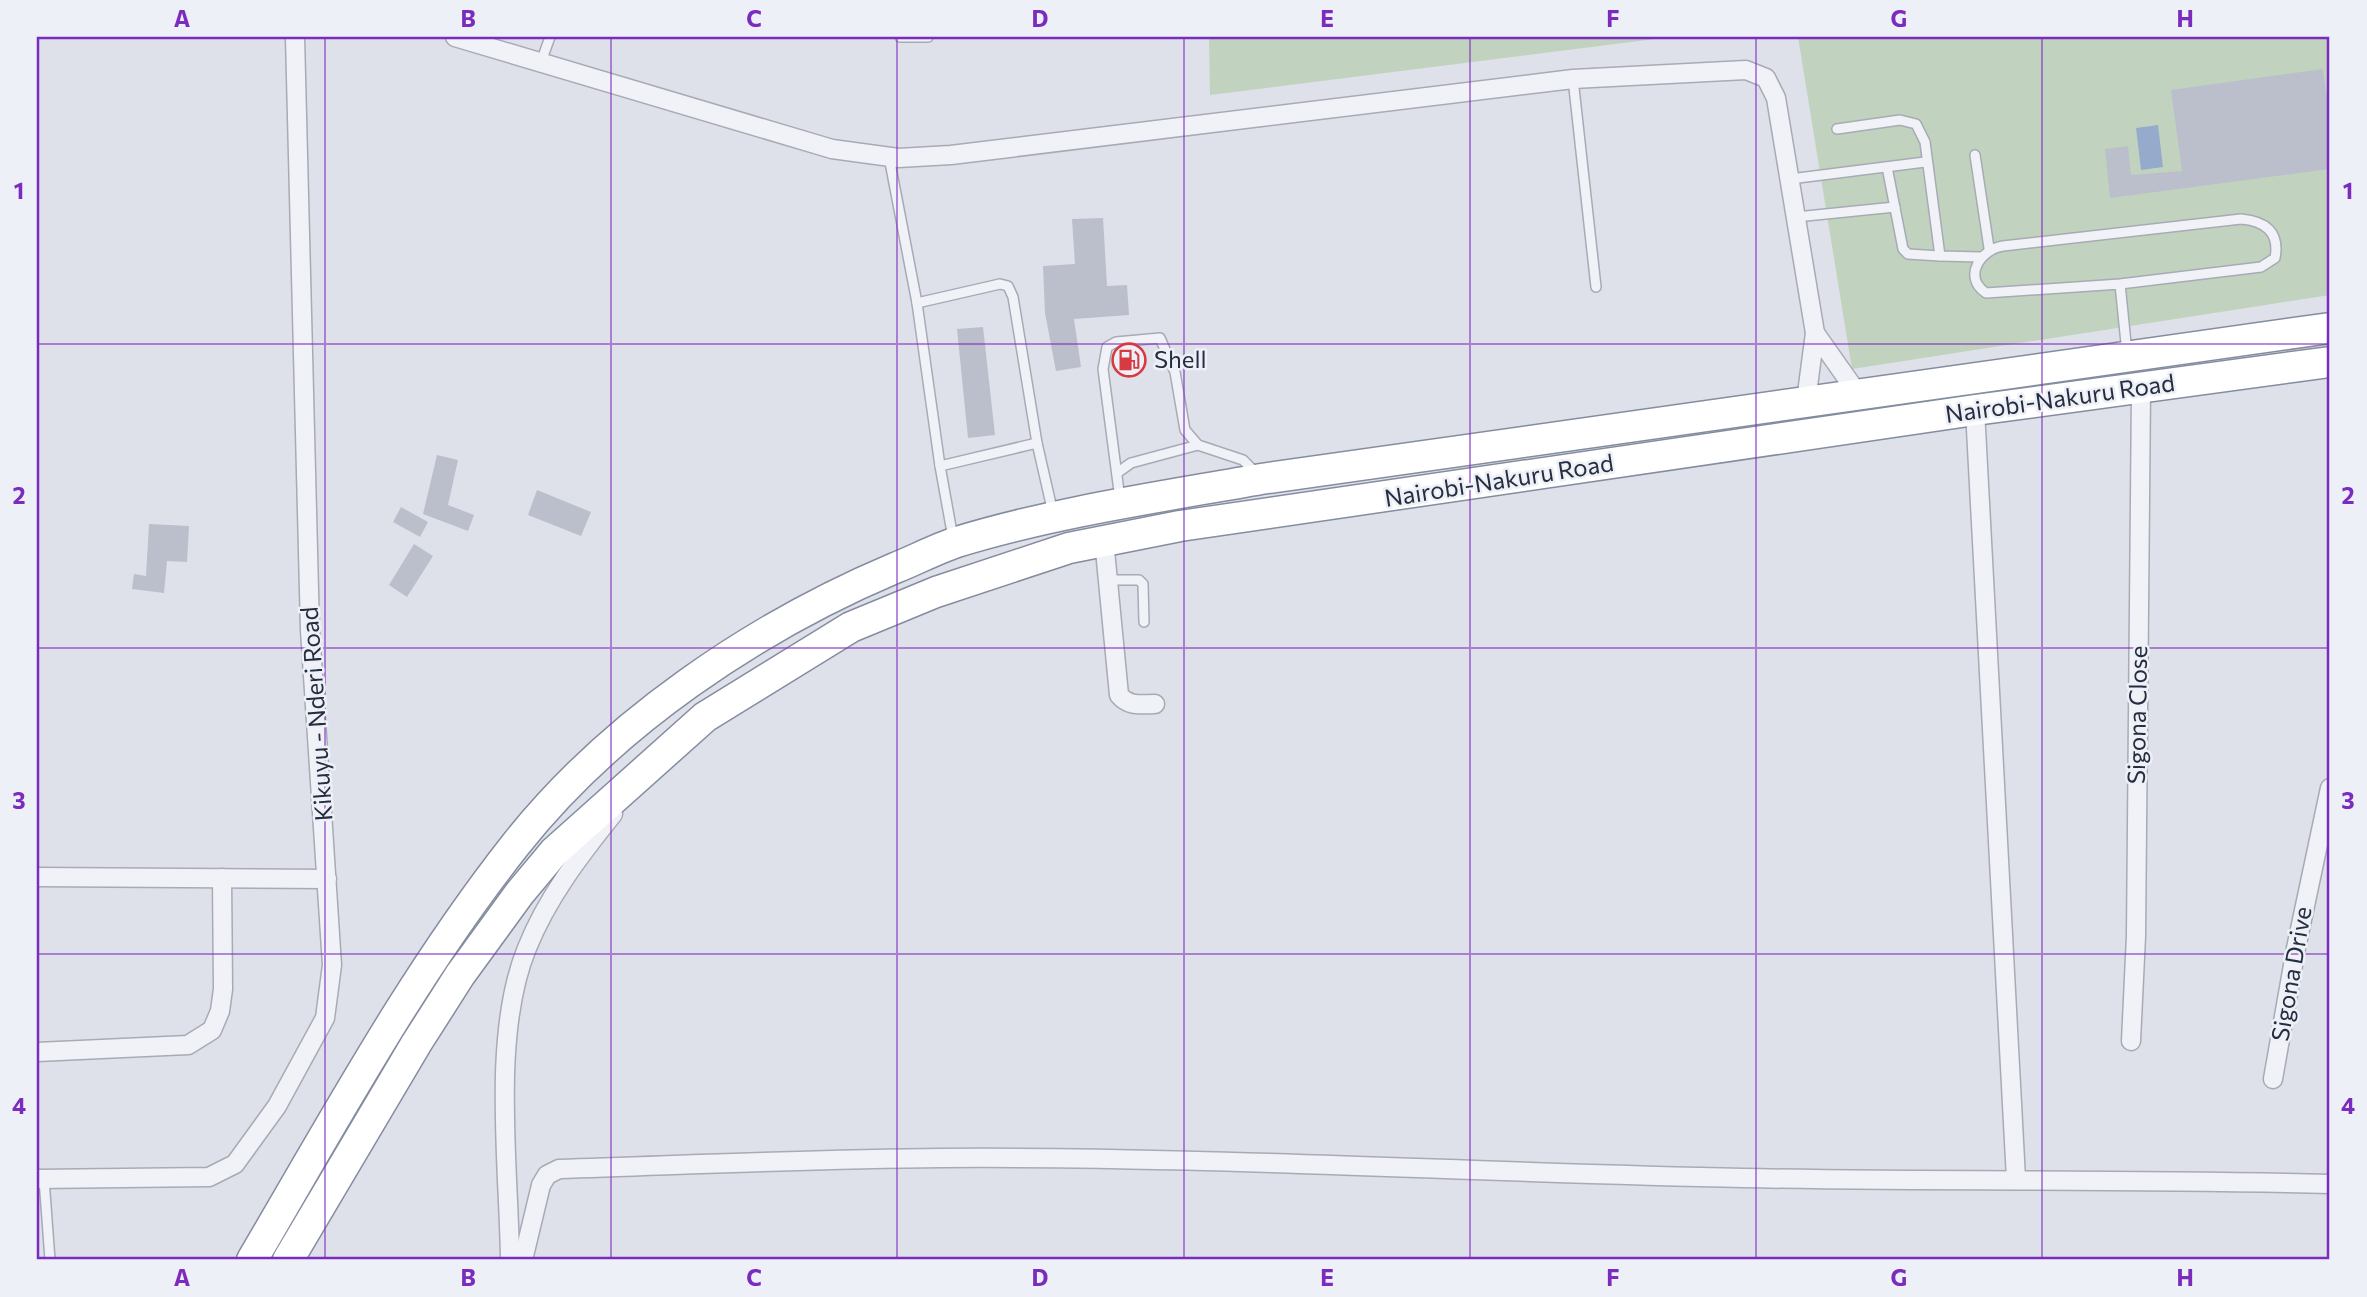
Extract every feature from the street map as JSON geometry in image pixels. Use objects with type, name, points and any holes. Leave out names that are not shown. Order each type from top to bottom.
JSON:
[{"type":"highway","points":[[252,1260],[424,972],[516,843],[582,773],[684,686],[769,631],[834,594],[954,543],[1121,504],[1261,479],[2330,327]]},
{"type":"highway","name":"Nairobi-Nakuru Road","points":[[288,1260],[460,975],[519,894],[554,852],[705,717],[748,687],[851,627],[936,592],[1069,548],[1180,526],[1975,410],[2330,362]]},
{"type":"street","name":"Kikuyu - Nderi Road","points":[[40,1179],[209,1177],[235,1164],[277,1106],[325,1018],[332,965],[310,630],[295,37]]},
{"type":"street","points":[[455,37],[785,137],[849,153],[889,157],[951,156],[1573,79],[1746,69],[1761,74],[1776,98],[1815,333],[1806,401]]},
{"type":"street","points":[[1815,333],[1858,394]]},
{"type":"street","name":"Sigona Close","points":[[2131,1041],[2136,936],[2141,389]]},
{"type":"street","points":[[1975,410],[2016,1179]]},
{"type":"street","points":[[1104,540],[1119,695],[1125,702],[1155,704]]},
{"type":"street","points":[[510,1260],[505,1127],[507,1075],[511,1013],[526,950],[575,862],[629,793],[705,717]]},
{"type":"street","name":"Sigona Drive","points":[[2273,1079],[2296,948],[2330,788]]},
{"type":"street","points":[[37,877],[327,879]]},
{"type":"street","points":[[37,1052],[188,1045],[212,1030],[220,1011],[223,989],[222,878]]},
{"type":"street","points":[[523,1260],[541,1185],[547,1175],[558,1169],[943,1158],[1340,1165],[1766,1179],[2016,1179],[2330,1184]]},
{"type":"lane","points":[[541,62],[550,37]]},
{"type":"lane","points":[[900,37],[928,37]]},
{"type":"lane","points":[[1573,79],[1595,287]]},
{"type":"lane","points":[[1837,129],[1882,121],[1910,121],[1916,124],[1924,142],[1940,256]]},
{"type":"lane","points":[[1975,155],[1989,248]]},
{"type":"lane","points":[[889,157],[917,303],[940,466],[954,543]]},
{"type":"lane","points":[[1790,179],[1925,162]]},
{"type":"lane","points":[[1886,167],[1903,249],[1908,254],[1980,257]]},
{"type":"lane","points":[[1796,217],[1895,208]]},
{"type":"lane","points":[[2241,219],[2256,220],[2267,226],[2276,240],[2274,258],[2260,267],[2120,284],[1986,293],[1979,288],[1976,280],[1980,257],[1989,248],[2241,219]]},
{"type":"lane","points":[[917,303],[1000,284],[1008,286],[1013,297],[1037,443],[1055,519]]},
{"type":"lane","points":[[2120,284],[2127,356]]},
{"type":"lane","points":[[1121,504],[1103,369],[1107,347],[1116,342],[1160,338],[1175,372],[1185,430],[1198,445],[1243,460],[1261,479]]},
{"type":"lane","points":[[940,466],[1037,443]]},
{"type":"lane","points":[[1117,473],[1131,463],[1198,445]]},
{"type":"lane","points":[[1107,580],[1139,580],[1143,584],[1144,622]]},
{"type":"lane","points":[[40,1179],[50,1260]]},
{"type":"green space","points":[[1209,37],[1671,37],[1210,95]]},
{"type":"green space","points":[[1798,37],[2330,37],[2330,295],[1852,369]]},
{"type":"water","points":[[2158,125],[2163,167],[2141,170],[2136,128]]},
{"type":"building","points":[[2323,69],[2330,123],[2330,169],[2110,198],[2105,149],[2128,146],[2131,175],[2182,171],[2171,90]]},
{"type":"building","points":[[1103,218],[1107,286],[1127,285],[1129,315],[1074,319],[1081,367],[1056,371],[1045,313],[1043,266],[1075,264],[1072,219]]},
{"type":"building","points":[[983,327],[995,435],[968,438],[957,329]]},
{"type":"building","points":[[437,455],[458,460],[448,505],[474,515],[468,531],[423,514]]},
{"type":"building","points":[[537,490],[591,512],[581,536],[528,515]]},
{"type":"building","points":[[401,507],[428,522],[420,537],[393,522]]},
{"type":"building","points":[[149,524],[189,526],[187,562],[167,561],[164,593],[132,589],[134,574],[146,576]]},
{"type":"building","points":[[414,544],[433,556],[407,597],[389,585]]},
{"type":"place","name":"Shell","points":[[1129,360]]}]
